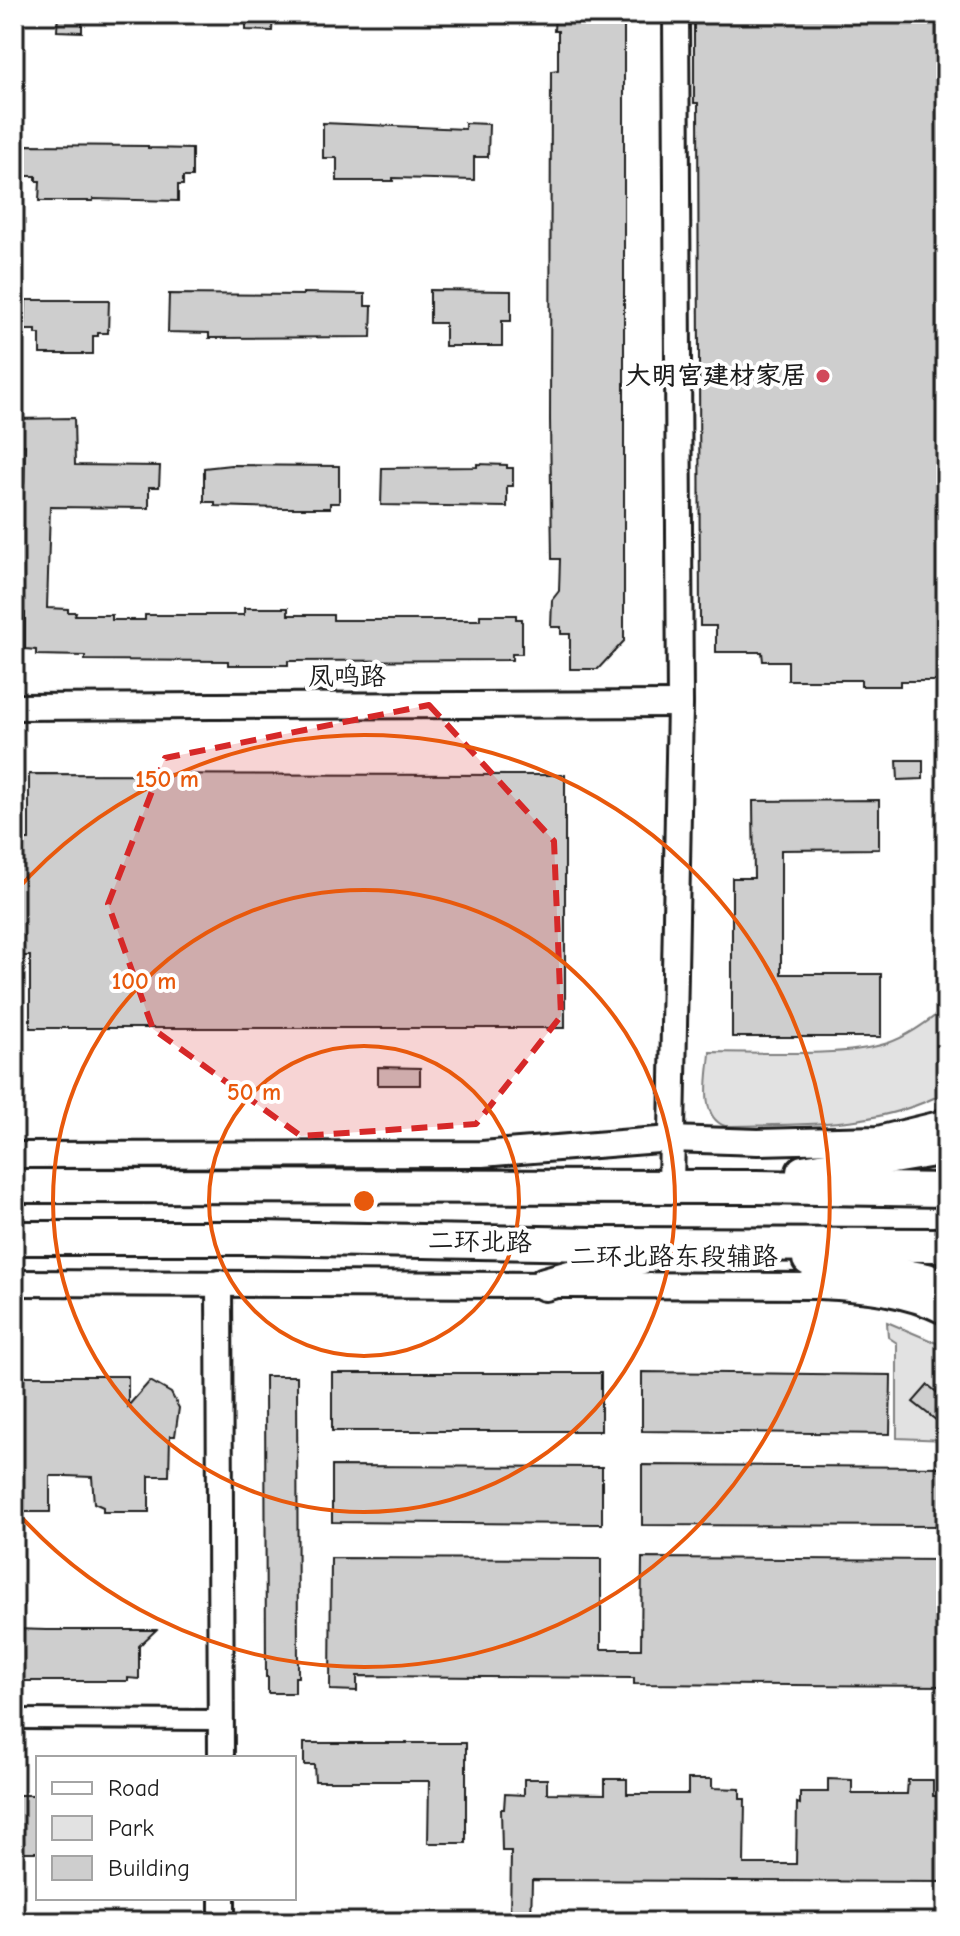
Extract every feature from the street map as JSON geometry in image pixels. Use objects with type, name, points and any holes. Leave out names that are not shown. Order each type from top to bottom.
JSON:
[{"type":"highway","points":[[684,1187],[886,1160],[946,1148]]},
{"type":"highway","name":"二环北路","points":[[14,1186],[946,1190]]},
{"type":"highway","name":"二环北路","points":[[14,1238],[946,1245]]},
{"type":"highway","points":[[545,1284],[690,1244]]},
{"type":"highway","points":[[727,1244],[927,1280],[946,1291]]},
{"type":"street","points":[[676,14],[680,704],[671,1139],[684,1187]]},
{"type":"street","name":"凤鸣路","points":[[14,707],[680,704]]},
{"type":"street","points":[[14,1155],[482,1154],[671,1139],[758,1142],[878,1139],[946,1120]]},
{"type":"street","name":"二环北路东段辅路","points":[[14,1283],[861,1288],[899,1295],[946,1312]]},
{"type":"street","points":[[219,1283],[221,1756]]},
{"type":"street","points":[[14,1719],[221,1720]]},
{"type":"street","points":[[222,1900],[222,1922]]},
{"type":"highlighted area","points":[[429,705],[554,841],[561,1016],[476,1124],[301,1136],[153,1029],[108,904],[165,758]]},
{"type":"green space","points":[[946,1008],[946,1092],[920,1104],[866,1118],[810,1124],[725,1126],[711,1113],[707,1094],[710,1052],[801,1053],[869,1048],[903,1036]]},
{"type":"green space","points":[[887,1322],[946,1347],[946,1440],[897,1438],[897,1343],[888,1337]]},
{"type":"building","points":[[58,14],[82,14],[82,32],[57,31]]},
{"type":"building","points":[[246,14],[273,14],[272,31],[246,30]]},
{"type":"building","points":[[555,14],[624,14],[624,641],[598,669],[570,669],[570,634],[561,634],[561,627],[551,627],[552,600],[559,591],[560,559],[552,559],[550,420],[551,71],[558,70]]},
{"type":"building","name":"大明宫建材家居","points":[[694,14],[946,14],[946,681],[900,681],[900,686],[861,686],[861,680],[788,680],[788,661],[763,661],[762,652],[716,652],[716,626],[700,626],[698,103],[694,103]]},
{"type":"building","points":[[323,123],[465,129],[465,123],[489,124],[488,157],[474,157],[474,180],[393,178],[393,181],[337,181],[337,158],[323,158]]},
{"type":"building","points":[[26,145],[192,149],[192,177],[183,177],[183,185],[178,185],[178,201],[39,201],[40,181],[36,181],[36,176],[26,176]]},
{"type":"building","points":[[430,290],[511,291],[511,321],[502,321],[502,346],[445,346],[445,323],[430,323]]},
{"type":"building","points":[[169,294],[365,294],[365,306],[372,306],[371,337],[209,338],[209,333],[168,332]]},
{"type":"building","points":[[26,300],[109,300],[108,333],[93,336],[93,354],[40,354],[40,334],[36,334],[36,330],[25,330]]},
{"type":"building","points":[[74,418],[75,465],[160,466],[159,487],[149,487],[149,508],[50,507],[47,608],[68,609],[68,612],[76,612],[75,615],[112,615],[112,620],[145,620],[145,615],[244,615],[244,608],[288,608],[288,615],[333,615],[333,620],[480,620],[480,615],[516,615],[516,619],[522,619],[522,654],[512,654],[512,660],[288,661],[288,665],[228,665],[228,661],[85,660],[85,656],[36,655],[36,650],[25,649],[25,613],[14,612],[14,483],[24,483],[25,445],[14,445],[14,419]]},
{"type":"building","points":[[477,464],[513,468],[513,486],[507,486],[507,507],[381,505],[382,468],[477,467]]},
{"type":"building","points":[[231,465],[339,466],[339,503],[330,503],[330,508],[283,508],[215,506],[215,502],[204,502],[204,468]]},
{"type":"building","points":[[897,760],[923,760],[923,779],[898,780]]},
{"type":"building","points":[[29,774],[565,775],[565,1028],[30,1028],[30,956],[14,956],[14,840],[29,840]]},
{"type":"building","points":[[879,800],[879,849],[781,850],[781,974],[881,974],[881,1037],[732,1037],[732,878],[754,878],[753,801]]},
{"type":"building","points":[[378,1067],[420,1068],[420,1085],[378,1085]]},
{"type":"building","points":[[642,1372],[891,1375],[890,1434],[642,1431]]},
{"type":"building","points":[[332,1373],[601,1373],[601,1431],[332,1431]]},
{"type":"building","points":[[14,1376],[128,1376],[128,1406],[150,1381],[171,1393],[179,1408],[175,1436],[170,1436],[169,1476],[149,1476],[149,1512],[103,1512],[103,1507],[94,1503],[92,1477],[50,1476],[50,1512],[14,1512]]},
{"type":"building","points":[[265,1376],[297,1376],[298,1677],[295,1677],[295,1693],[268,1693],[266,1677]]},
{"type":"building","points":[[928,1385],[946,1400],[946,1428],[913,1402]]},
{"type":"building","points":[[642,1465],[946,1467],[946,1526],[642,1525]]},
{"type":"building","points":[[332,1466],[602,1467],[602,1524],[332,1522]]},
{"type":"building","points":[[331,1558],[601,1559],[601,1649],[641,1649],[642,1558],[946,1560],[946,1686],[634,1684],[634,1678],[357,1676],[357,1691],[330,1690]]},
{"type":"building","points":[[14,1629],[156,1630],[139,1646],[139,1679],[14,1681]]},
{"type":"building","points":[[304,1743],[466,1743],[466,1843],[428,1843],[429,1781],[315,1781],[314,1765],[304,1765]]},
{"type":"building","points":[[524,1779],[547,1779],[547,1793],[605,1794],[605,1779],[627,1779],[627,1794],[688,1794],[688,1779],[712,1779],[712,1788],[740,1789],[740,1799],[745,1799],[744,1864],[796,1864],[800,1792],[828,1792],[828,1779],[852,1780],[852,1794],[907,1794],[908,1780],[933,1780],[933,1796],[946,1796],[946,1882],[532,1880],[531,1922],[510,1922],[511,1851],[502,1851],[501,1809],[504,1809],[505,1794],[524,1795]]},
{"type":"building","points":[[14,1795],[36,1795],[36,1852],[14,1852]]},
{"type":"place","name":"大明宫建材家居","points":[[823,376]]}]
